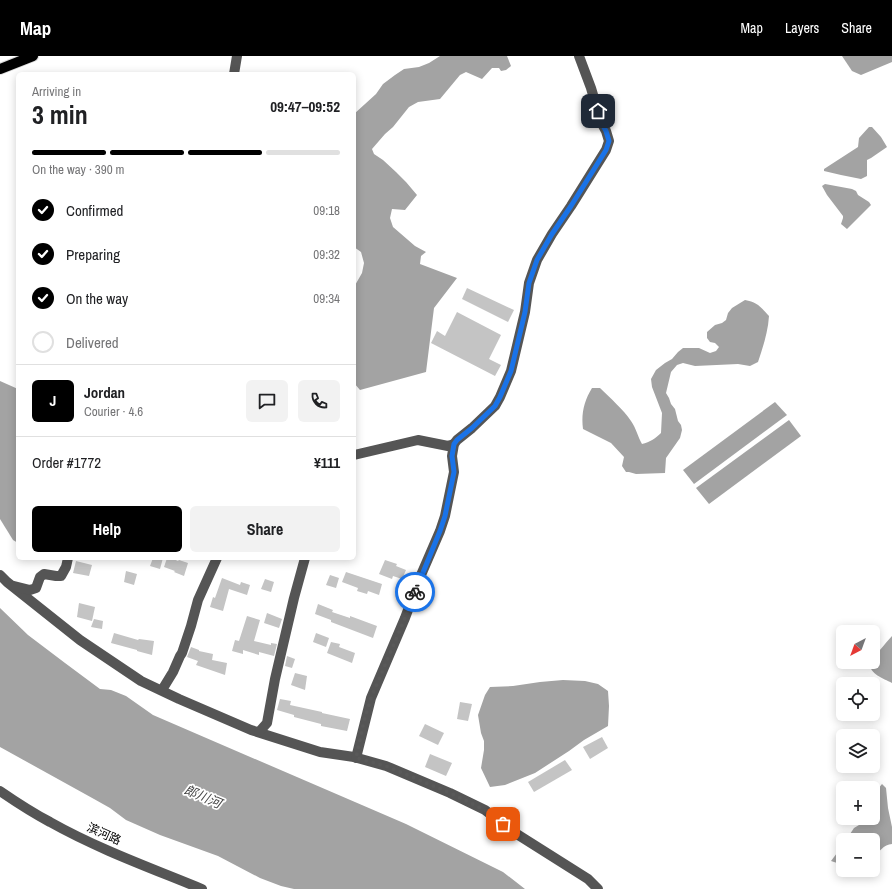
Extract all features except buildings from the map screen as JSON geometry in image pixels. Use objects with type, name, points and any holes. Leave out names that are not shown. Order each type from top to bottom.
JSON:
[{"type":"main road","points":[[0,69],[33,56]]},
{"type":"street","points":[[234,72],[237,56]]},
{"type":"street","points":[[356,758],[364,721],[371,698],[405,618],[445,516],[454,472],[452,456],[454,444],[495,406],[500,397],[511,371],[525,312],[529,283],[537,260],[606,150],[609,141],[601,122],[591,88],[579,56]]},
{"type":"street","points":[[356,455],[418,440],[448,446],[454,444]]},
{"type":"street","points":[[12,586],[30,590],[36,588],[40,577],[44,574],[61,576],[66,567],[68,560]]},
{"type":"street","points":[[162,690],[182,653],[192,626],[198,600],[216,560]]},
{"type":"street","points":[[259,732],[267,723],[275,679],[304,560]]},
{"type":"street","points":[[0,574],[12,586],[80,640],[141,681],[179,699],[259,732],[320,752],[356,758],[386,766],[450,793],[485,810],[512,831],[588,880],[598,889]]},
{"type":"street","name":"滨河路","points":[[0,791],[49,822],[114,853],[202,889]]},
{"type":"water","points":[[440,56],[507,56],[511,66],[506,70],[501,71],[499,68],[492,68],[482,79],[466,72],[460,75],[440,99],[418,102],[409,107],[393,127],[372,149],[374,154],[396,172],[417,195],[405,210],[392,209],[390,218],[393,227],[415,246],[426,252],[421,256],[420,264],[457,278],[434,308],[426,372],[360,390],[356,385],[356,284],[362,273],[364,263],[361,252],[356,248],[356,112],[376,94],[383,84],[395,75],[404,69],[419,67]]},
{"type":"water","points":[[842,56],[892,56],[892,62],[861,75],[852,71]]},
{"type":"water","points":[[869,127],[872,127],[881,137],[887,147],[867,160],[867,176],[861,179],[824,171],[824,169],[858,147],[859,138]]},
{"type":"water","points":[[825,184],[852,189],[871,205],[847,229],[841,224],[843,216],[822,186]]},
{"type":"water","points":[[745,300],[758,305],[769,316],[766,334],[758,362],[750,366],[738,364],[695,366],[683,363],[677,365],[671,372],[666,393],[675,409],[682,430],[680,438],[666,458],[665,473],[636,474],[626,472],[622,466],[624,457],[611,443],[583,429],[582,418],[584,408],[592,388],[600,388],[617,404],[633,424],[642,444],[653,440],[661,433],[662,413],[652,387],[651,379],[656,370],[672,359],[683,348],[699,348],[710,353],[716,351],[719,347],[715,343],[710,342],[707,338],[707,332],[715,325],[726,320],[728,313],[732,308]]},
{"type":"water","points":[[0,381],[16,388],[16,542],[13,540],[0,519]]},
{"type":"water","points":[[775,402],[787,415],[694,484],[683,470]]},
{"type":"water","points":[[789,420],[801,436],[709,504],[696,488]]},
{"type":"water","name":"郎川河","points":[[0,608],[28,635],[100,689],[111,690],[126,696],[153,715],[406,824],[503,872],[525,889],[294,889],[260,878],[218,856],[160,835],[126,820],[110,808],[0,747]]},
{"type":"water","points":[[892,636],[892,683],[881,678],[872,669],[880,669],[880,650]]},
{"type":"water","points":[[563,680],[585,681],[598,684],[608,691],[608,726],[584,740],[535,773],[505,785],[490,787],[481,768],[484,741],[478,715],[485,695],[490,687]]},
{"type":"water","points":[[882,784],[886,788],[892,827],[892,844],[889,844],[880,850],[880,833],[851,833],[854,828],[859,825],[880,825],[880,786]]},
{"type":"water","points":[[836,854],[836,863],[831,861]]},
{"type":"way so far","points":[[415,592],[371,698],[364,721],[356,758],[386,766],[450,793],[485,810],[503,824]]},
{"type":"route","points":[[415,592],[445,516],[454,472],[452,460],[452,450],[454,444],[495,406],[500,397],[511,371],[525,312],[529,283],[537,260],[606,150],[609,141],[598,111]]}]
